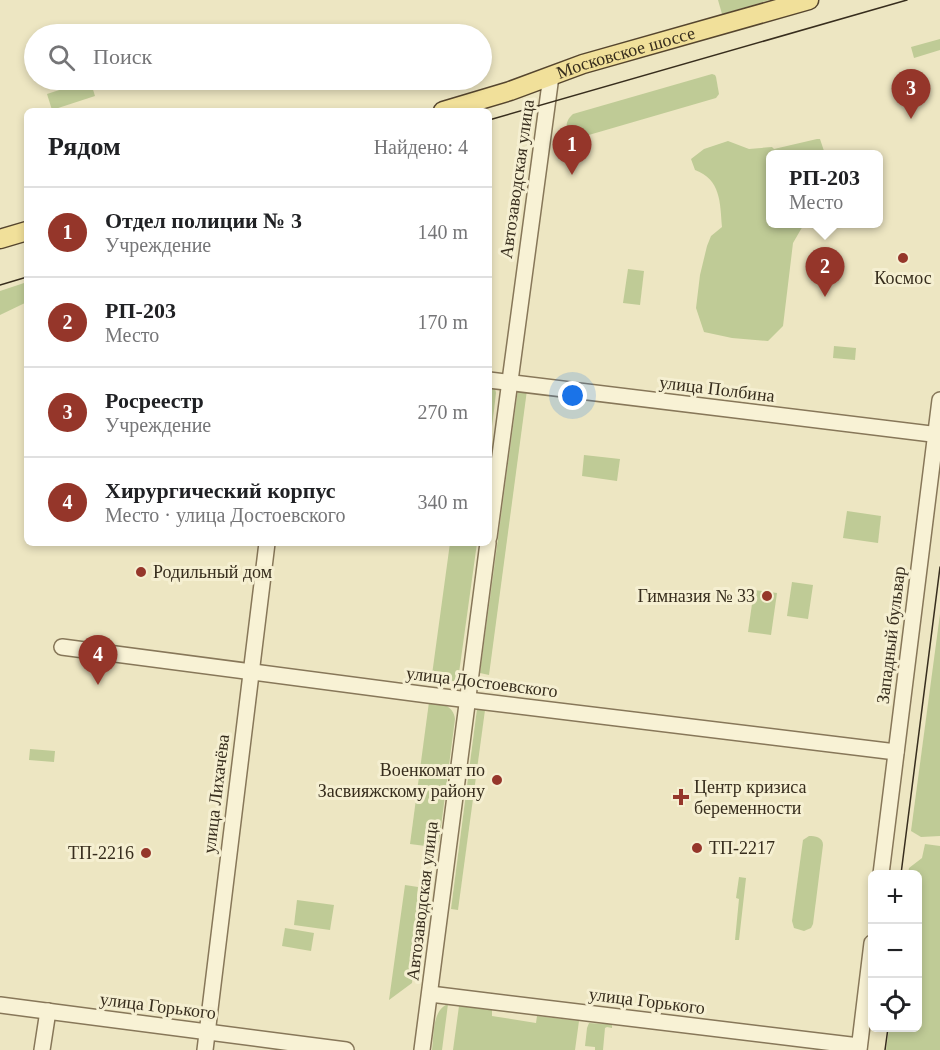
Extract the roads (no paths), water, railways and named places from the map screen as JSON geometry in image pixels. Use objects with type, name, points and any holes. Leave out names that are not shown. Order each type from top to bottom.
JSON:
[{"type":"main road","name":"Московское шоссе","points":[[453,108],[510,91],[584,64],[809,0]]},
{"type":"main road","points":[[0,239],[24,231]]},
{"type":"street","name":"Автозаводская улица","points":[[492,514],[551,76]]},
{"type":"street","name":"улица Полбина","points":[[492,380],[938,435]]},
{"type":"street","name":"Западный бульвар","points":[[881,870],[938,435],[940,400]]},
{"type":"street","name":"улица Лихачёва","points":[[205,1050],[267,546]]},
{"type":"street","name":"Автозаводская улица","points":[[422,1050],[488,546]]},
{"type":"street","name":"улица Достоевского","points":[[62,647],[467,700],[896,752]]},
{"type":"street","points":[[859,1048],[868,978]]},
{"type":"street","name":"улица Горького","points":[[430,994],[859,1048]]},
{"type":"street","name":"улица Горького","points":[[0,1005],[346,1050]]},
{"type":"street","points":[[42,1050],[48,1011]]},
{"type":"tram line","points":[[492,119],[907,0]]},
{"type":"tram line","points":[[0,285],[24,278]]},
{"type":"tram line","points":[[902,870],[940,567]]},
{"type":"tram line","points":[[885,1050],[887,1032]]},
{"type":"place","name":"Росреестр","points":[[911,119]]},
{"type":"place","name":"Отдел полиции № 3","points":[[572,175]]},
{"type":"place","name":"Космос","points":[[903,258]]},
{"type":"place","name":"РП-203","points":[[825,297]]},
{"type":"place","name":"Родильный дом","points":[[141,572]]},
{"type":"place","name":"Гимназия № 33","points":[[767,596]]},
{"type":"place","name":"Хирургический корпус","points":[[98,685]]},
{"type":"place","name":"Военкомат по Засвияжскому району","points":[[497,780]]},
{"type":"place","name":"Центр кризиса беременности","points":[[681,797]]},
{"type":"place","name":"ТП-2217","points":[[697,848]]},
{"type":"place","name":"ТП-2216","points":[[146,853]]}]
